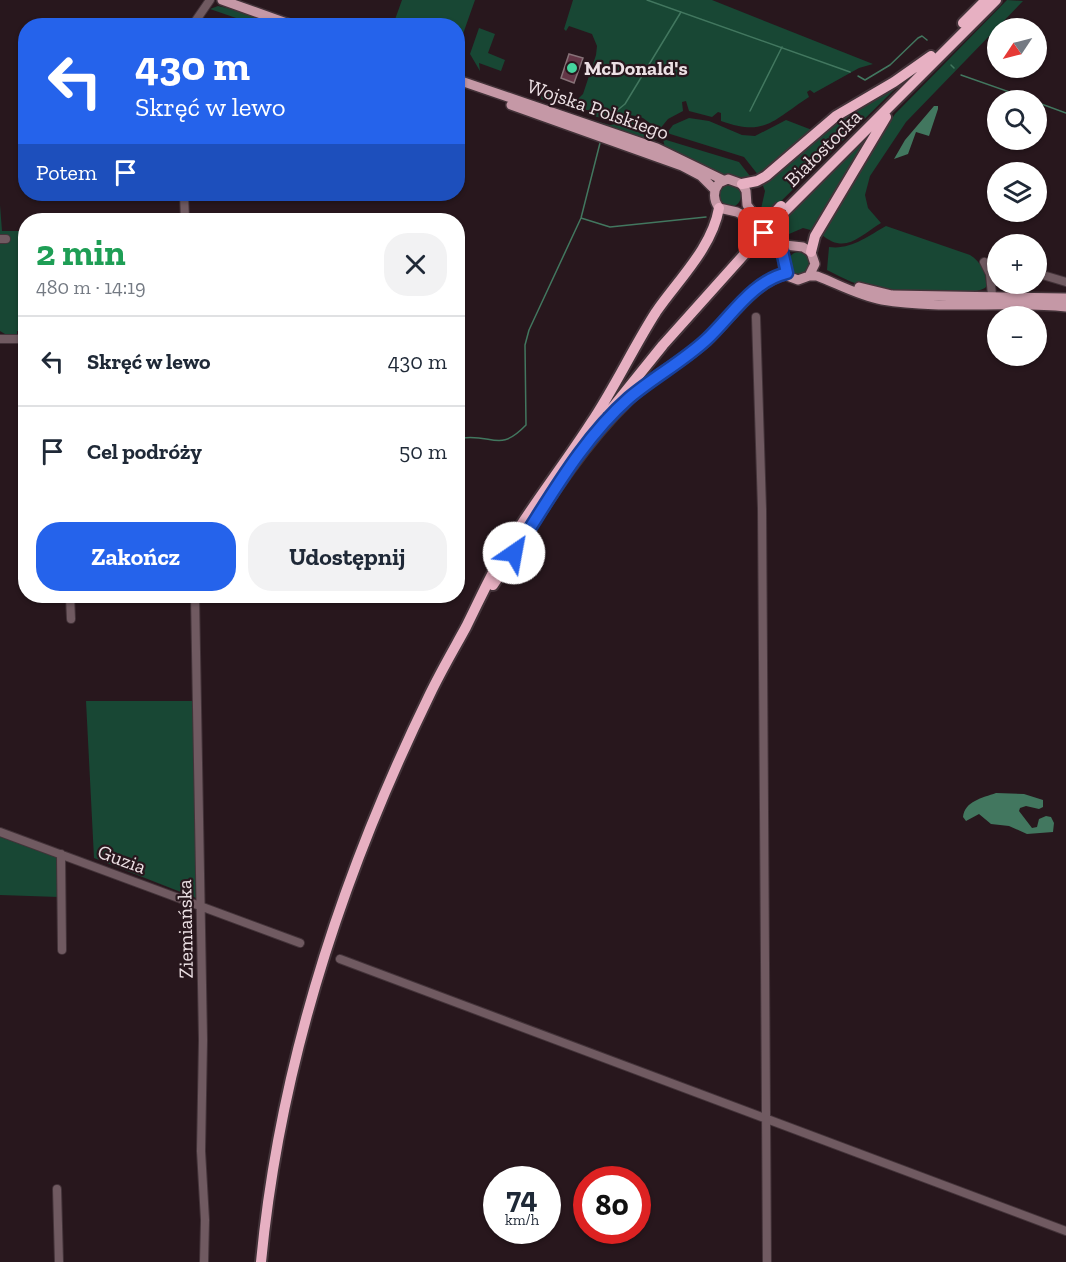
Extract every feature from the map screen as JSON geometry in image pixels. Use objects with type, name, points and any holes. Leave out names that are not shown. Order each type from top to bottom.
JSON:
[{"type":"highway","name":"Białostocka","points":[[590,425],[656,343],[986,0]]},
{"type":"highway","name":"Białostocka","points":[[783,209],[996,0]]},
{"type":"highway","points":[[742,184],[757,181],[766,176],[824,124],[894,82],[931,56]]},
{"type":"highway","points":[[811,252],[815,236],[867,147],[904,92]]},
{"type":"highway","points":[[261,1262],[265,1220],[297,1053],[323,963],[357,860],[398,761],[431,691],[511,541],[590,425],[646,328],[702,247],[718,218],[719,208]]},
{"type":"highway","name":"Białostocka","points":[[591,439],[633,381],[747,247]]},
{"type":"highway","points":[[466,626],[591,439],[628,399],[706,340],[761,286],[772,278],[787,273]]},
{"type":"main road","points":[[222,0],[273,18]]},
{"type":"main road","name":"Wojska Polskiego","points":[[465,83],[682,166],[701,176],[715,190]]},
{"type":"main road","name":"Wojska Polskiego","points":[[465,88],[657,148],[723,180],[734,179],[742,184]]},
{"type":"main road","points":[[723,180],[715,190],[714,199],[719,208],[746,216],[780,244],[803,247],[811,252],[815,264],[824,271],[852,285],[884,294],[992,299],[1066,307]]},
{"type":"main road","points":[[742,184],[750,210],[780,244],[787,273],[798,280],[817,276],[882,300],[921,303],[1066,298]]},
{"type":"main road","points":[[809,276],[815,264]]},
{"type":"street","points":[[198,18],[210,0]]},
{"type":"street","points":[[1047,276],[1066,282]]},
{"type":"street","points":[[991,294],[992,299]]},
{"type":"street","points":[[756,317],[762,509],[767,1262]]},
{"type":"street","points":[[0,339],[18,339]]},
{"type":"street","points":[[70,603],[70,618]]},
{"type":"street","name":"Ziemiańska","points":[[195,603],[203,1040],[201,1151],[205,1220],[204,1262]]},
{"type":"street","name":"Guzia","points":[[0,832],[300,943]]},
{"type":"street","points":[[61,854],[62,950]]},
{"type":"street","points":[[340,959],[1066,1231]]},
{"type":"street","points":[[57,1189],[59,1262]]},
{"type":"shaded area","points":[[402,0],[475,0],[465,28],[465,18],[396,18]]},
{"type":"shaded area","points":[[573,0],[712,0],[873,64],[859,68],[814,93],[810,90],[807,92],[809,97],[777,119],[759,127],[736,126],[721,121],[721,113],[718,112],[712,117],[689,111],[686,101],[682,102],[683,111],[668,119],[659,130],[643,118],[636,116],[629,115],[613,120],[587,115],[588,110],[583,113],[541,99],[542,93],[547,91],[551,98],[568,104],[571,103],[570,99],[579,98],[583,94],[596,55],[597,46],[592,34],[569,26],[566,31],[564,29]]},
{"type":"shaded area","points":[[1007,0],[1023,1],[1007,18],[989,18]]},
{"type":"shaded area","points":[[218,6],[258,18],[236,18],[210,9]]},
{"type":"shaded area","points":[[987,20],[987,38],[906,122],[870,176],[865,195],[868,208],[881,223],[851,242],[837,243],[830,240],[821,234],[895,114]]},
{"type":"shaded area","points":[[479,28],[495,34],[488,53],[505,60],[501,71],[479,63],[480,71],[470,54]]},
{"type":"shaded area","points":[[898,86],[767,215],[761,209],[765,191],[762,183],[821,133],[847,115]]},
{"type":"shaded area","points":[[934,106],[938,106],[938,109],[929,136],[916,132],[908,154],[894,159],[905,140]]},
{"type":"shaded area","points":[[585,118],[610,125],[637,121],[657,138],[651,143],[585,121]]},
{"type":"shaded area","points":[[689,118],[709,121],[742,135],[755,136],[786,120],[812,130],[759,176],[744,157],[667,133],[673,125]]},
{"type":"shaded area","points":[[878,124],[814,231],[803,228],[789,234],[782,231],[778,225]]},
{"type":"shaded area","points":[[663,139],[739,162],[753,180],[742,179],[734,175],[718,176],[665,148]]},
{"type":"shaded area","points":[[730,185],[738,188],[741,196],[738,204],[730,207],[722,204],[719,196],[722,188]]},
{"type":"shaded area","points":[[0,205],[2,231],[18,231],[18,331],[17,334],[5,334],[0,331]]},
{"type":"shaded area","points":[[886,226],[970,255],[982,268],[986,287],[966,293],[950,294],[884,291],[857,284],[827,270],[829,247],[852,244]]},
{"type":"shaded area","points":[[799,252],[807,255],[810,263],[807,271],[799,274],[791,271],[788,263],[791,255]]},
{"type":"shaded area","points":[[86,701],[194,701],[196,898],[94,858]]},
{"type":"shaded area","points":[[996,793],[1024,794],[1043,800],[1043,807],[1039,809],[1026,806],[1020,808],[1019,811],[1032,828],[1037,827],[1039,819],[1046,816],[1051,817],[1054,823],[1053,832],[1027,834],[1009,826],[991,824],[979,814],[966,821],[963,817],[967,807]]},
{"type":"shaded area","points":[[0,835],[58,857],[59,897],[0,895]]},
{"type":"building","name":"McDonald's","points":[[569,54],[583,58],[574,83],[561,78]]},
{"type":"waterway","points":[[647,0],[850,72]]},
{"type":"waterway","points":[[609,117],[625,104],[681,12]]},
{"type":"waterway","points":[[858,76],[865,80],[890,65],[918,38],[922,36],[927,40]]},
{"type":"waterway","points":[[750,111],[782,47]]},
{"type":"waterway","points":[[951,65],[954,68]]},
{"type":"waterway","points":[[961,75],[1004,90]]},
{"type":"waterway","points":[[1047,106],[1066,113]]},
{"type":"waterway","points":[[465,438],[502,440],[509,438],[526,425],[525,345],[529,330],[581,218],[600,143]]},
{"type":"waterway","points":[[581,218],[610,227],[706,217]]},
{"type":"place","name":"McDonald's","points":[[572,68]]},
{"type":"route","points":[[514,553],[591,439],[628,399],[706,340],[761,286],[772,278],[787,273],[784,269],[782,251],[764,233]]}]
